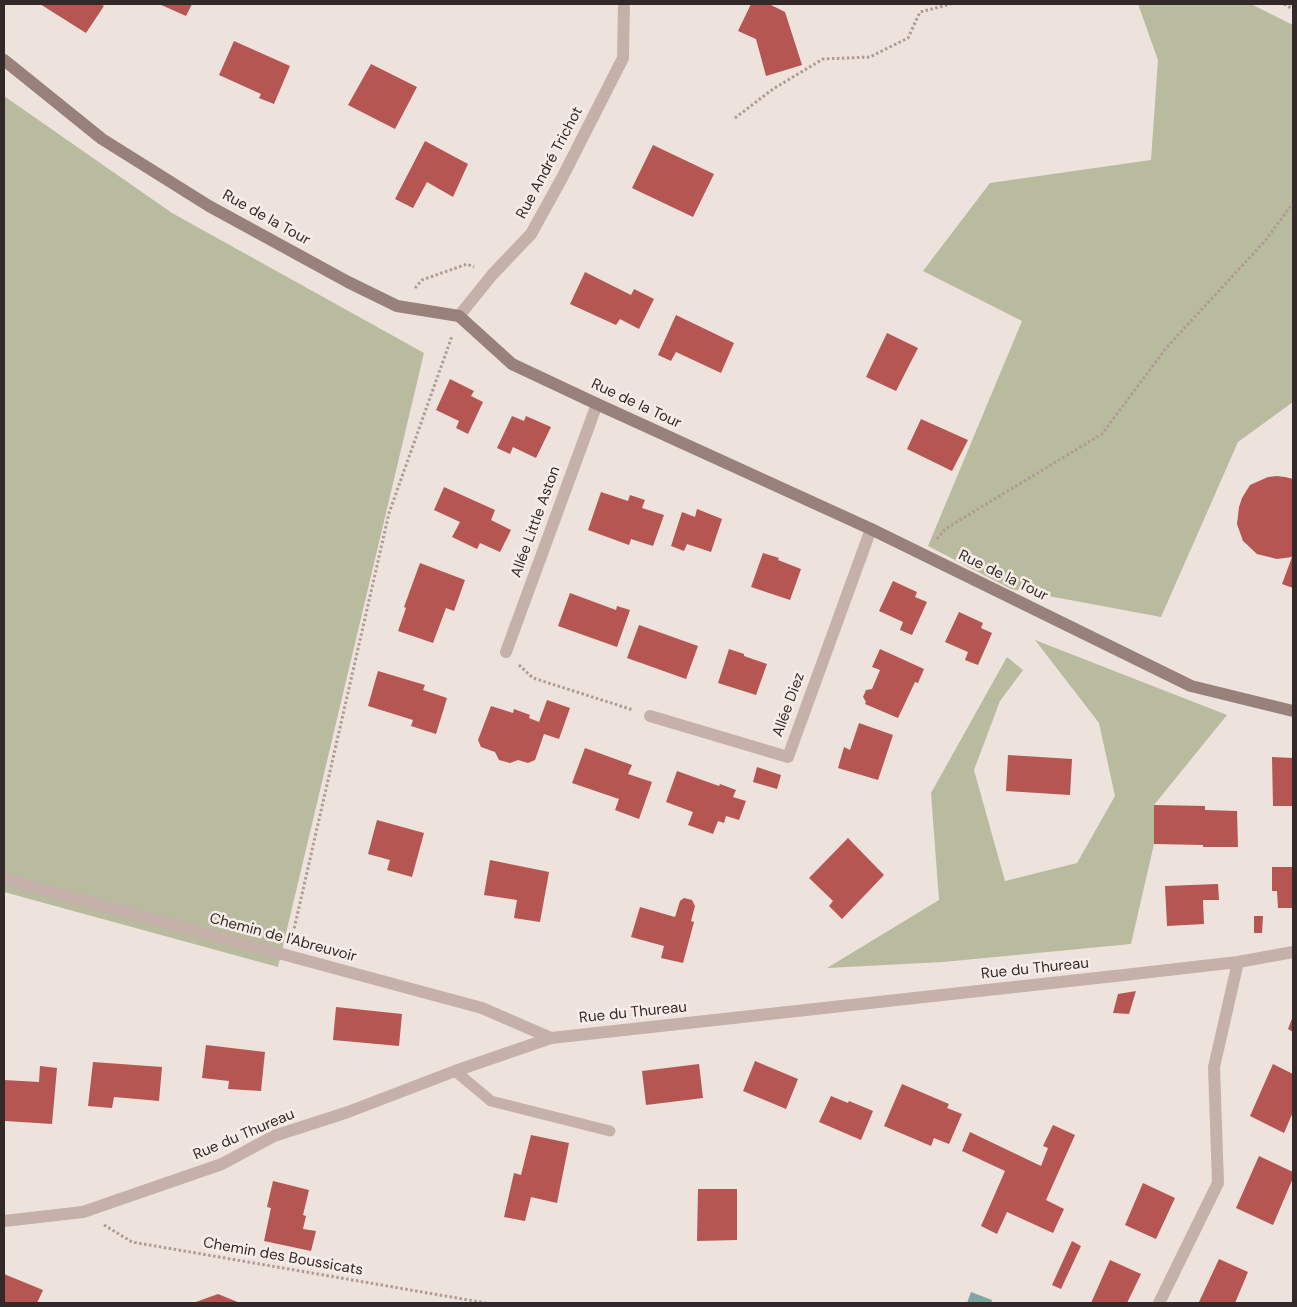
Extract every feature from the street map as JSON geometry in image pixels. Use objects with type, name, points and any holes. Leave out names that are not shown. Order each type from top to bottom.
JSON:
[{"type":"street","name":"Rue André Trichot","points":[[459,316],[492,275],[531,234],[562,178],[624,58],[624,4]]},
{"type":"street","name":"Rue de la Tour","points":[[4,60],[102,138],[200,201],[340,278],[396,306],[459,316],[512,364],[871,529],[1191,686],[1293,711]]},
{"type":"street","name":"Allée Little Aston","points":[[506,652],[596,404]]},
{"type":"street","name":"Allée Diez","points":[[650,716],[788,757],[871,529]]},
{"type":"street","name":"Chemin de l'Abreuvoir","points":[[4,880],[482,1008],[551,1038]]},
{"type":"street","name":"Rue du Thureau","points":[[4,1221],[84,1212],[222,1164],[274,1136],[348,1112],[455,1071],[551,1038],[1238,962],[1293,952]]},
{"type":"street","points":[[1159,1303],[1218,1183],[1214,1067],[1238,962]]},
{"type":"lane","points":[[455,1071],[491,1101],[610,1130]]},
{"type":"path","points":[[735,118],[773,88],[823,59],[870,57],[908,38],[920,12],[952,4]]},
{"type":"path","points":[[1284,4],[1293,9]]},
{"type":"path","points":[[925,556],[945,529],[1102,434],[1166,348],[1266,241],[1293,204]]},
{"type":"path","points":[[396,306],[422,280],[467,264],[492,275]]},
{"type":"path","points":[[288,956],[390,513],[459,316]]},
{"type":"path","points":[[506,652],[533,678],[650,716]]},
{"type":"path","name":"Chemin des Boussicats","points":[[84,1212],[132,1242],[486,1303]]},
{"type":"green space","points":[[1138,4],[1251,4],[1293,25],[1293,402],[1238,442],[1161,617],[1011,589],[928,546],[1022,321],[923,271],[990,183],[1151,160],[1158,60]]},
{"type":"green space","points":[[4,96],[172,213],[424,353],[278,967],[4,892]]},
{"type":"green space","points":[[1035,640],[1227,715],[1154,805],[1154,844],[1131,944],[943,962],[827,968],[939,900],[931,793],[1007,657],[1023,670],[1000,701],[974,770],[1005,881],[1077,863],[1115,796],[1099,723]]},
{"type":"water","points":[[971,1292],[992,1300],[991,1303],[967,1303]]},
{"type":"building","points":[[40,4],[100,4],[104,6],[86,33]]},
{"type":"building","points":[[159,4],[192,4],[186,16]]},
{"type":"building","points":[[751,4],[769,4],[785,12],[802,65],[766,76],[756,39],[738,31]]},
{"type":"building","points":[[234,41],[290,66],[274,104],[259,98],[261,94],[219,75]]},
{"type":"building","points":[[371,64],[417,87],[395,129],[348,105]]},
{"type":"building","points":[[425,141],[468,164],[453,197],[427,182],[413,208],[395,199]]},
{"type":"building","points":[[653,145],[714,174],[693,217],[632,188]]},
{"type":"building","points":[[585,272],[631,295],[634,289],[654,299],[639,329],[620,319],[616,325],[570,304]]},
{"type":"building","points":[[676,315],[734,343],[721,373],[676,352],[671,361],[658,355]]},
{"type":"building","points":[[887,333],[918,348],[896,391],[866,377]]},
{"type":"building","points":[[450,379],[474,391],[471,396],[483,402],[468,434],[456,428],[459,421],[436,410]]},
{"type":"building","points":[[512,416],[524,421],[526,416],[551,427],[536,458],[513,447],[510,454],[497,448]]},
{"type":"building","points":[[921,419],[968,440],[952,471],[907,449]]},
{"type":"building","points":[[1277,476],[1293,479],[1293,588],[1282,584],[1292,557],[1277,559],[1257,554],[1243,541],[1237,524],[1242,498],[1250,485],[1268,477]]},
{"type":"building","points":[[444,487],[495,510],[491,520],[511,530],[500,552],[480,543],[477,549],[452,537],[460,522],[434,510]]},
{"type":"building","points":[[601,492],[628,501],[630,495],[645,500],[642,508],[664,515],[653,546],[631,539],[629,545],[588,530]]},
{"type":"building","points":[[697,509],[722,519],[711,552],[687,544],[684,551],[671,546],[682,512],[695,517]]},
{"type":"building","points":[[763,553],[779,558],[778,560],[801,569],[790,600],[751,587]]},
{"type":"building","points":[[420,563],[465,580],[454,611],[446,608],[433,643],[398,631],[406,608],[404,607]]},
{"type":"building","points":[[893,581],[917,592],[915,597],[927,602],[912,635],[900,630],[903,622],[879,611]]},
{"type":"building","points":[[570,593],[616,610],[617,606],[630,610],[617,647],[558,626]]},
{"type":"building","points":[[959,612],[983,623],[981,628],[992,633],[978,665],[965,660],[968,652],[945,642]]},
{"type":"building","points":[[639,625],[698,646],[686,679],[627,658]]},
{"type":"building","points":[[729,649],[767,664],[756,695],[718,683]]},
{"type":"building","points":[[880,649],[924,669],[918,683],[915,682],[898,718],[865,704],[866,702],[863,697],[866,690],[872,689],[880,670],[872,667]]},
{"type":"building","points":[[378,671],[425,685],[423,690],[447,698],[436,734],[411,726],[413,720],[368,706]]},
{"type":"building","points":[[547,700],[570,708],[559,739],[544,734],[535,760],[528,763],[518,760],[510,763],[499,760],[495,752],[481,747],[478,740],[491,706],[513,713],[514,709],[530,715],[529,718],[539,722]]},
{"type":"building","points":[[859,723],[893,735],[878,780],[838,768],[844,747],[850,750]]},
{"type":"building","points":[[585,748],[632,765],[628,774],[652,782],[639,819],[615,810],[619,799],[572,783]]},
{"type":"building","points":[[1008,755],[1072,759],[1070,795],[1006,791]]},
{"type":"building","points":[[1272,757],[1293,758],[1293,806],[1273,806]]},
{"type":"building","points":[[757,767],[781,775],[777,789],[753,782]]},
{"type":"building","points":[[677,771],[736,790],[733,797],[746,801],[739,820],[726,816],[724,823],[718,821],[713,834],[688,825],[693,812],[666,802]]},
{"type":"building","points":[[1154,805],[1205,806],[1205,810],[1237,811],[1238,847],[1154,844]]},
{"type":"building","points":[[377,820],[424,833],[412,877],[387,870],[390,860],[368,854]]},
{"type":"building","points":[[848,838],[884,875],[842,919],[829,906],[833,901],[809,878]]},
{"type":"building","points":[[490,860],[549,872],[540,922],[514,918],[517,900],[484,895]]},
{"type":"building","points":[[1272,867],[1293,867],[1293,908],[1278,908],[1277,891],[1272,891]]},
{"type":"building","points":[[1218,884],[1219,900],[1203,900],[1204,924],[1167,926],[1165,886]]},
{"type":"building","points":[[684,898],[692,900],[695,906],[691,921],[694,922],[683,963],[661,958],[664,946],[631,937],[640,907],[675,917],[680,901]]},
{"type":"building","points":[[1254,916],[1263,916],[1262,933],[1254,933]]},
{"type":"building","points":[[1136,991],[1129,1014],[1113,1013],[1118,994]]},
{"type":"building","points":[[336,1007],[402,1014],[399,1046],[333,1040]]},
{"type":"building","points":[[1293,1016],[1293,1032],[1288,1029]]},
{"type":"building","points":[[206,1045],[265,1052],[261,1091],[228,1089],[229,1081],[202,1078]]},
{"type":"building","points":[[755,1061],[798,1079],[786,1109],[743,1091]]},
{"type":"building","points":[[93,1062],[162,1067],[159,1101],[114,1097],[112,1108],[88,1106]]},
{"type":"building","points":[[699,1064],[703,1098],[646,1105],[642,1071]]},
{"type":"building","points":[[1273,1064],[1293,1074],[1293,1112],[1284,1133],[1250,1116]]},
{"type":"building","points":[[40,1066],[57,1068],[52,1124],[5,1121],[4,1123],[4,1080],[39,1082]]},
{"type":"building","points":[[902,1084],[949,1104],[947,1108],[962,1114],[949,1144],[934,1138],[931,1146],[884,1126]]},
{"type":"building","points":[[831,1096],[873,1111],[861,1140],[819,1122]]},
{"type":"building","points":[[1053,1125],[1075,1135],[1046,1200],[1064,1209],[1053,1233],[1007,1212],[997,1234],[981,1226],[1005,1171],[962,1151],[970,1132],[1041,1166],[1048,1148],[1043,1146]]},
{"type":"building","points":[[531,1135],[569,1143],[557,1203],[531,1197],[525,1221],[504,1217],[514,1173],[521,1175]]},
{"type":"building","points":[[1259,1156],[1293,1172],[1293,1178],[1273,1225],[1236,1208]]},
{"type":"building","points":[[273,1181],[309,1190],[303,1215],[306,1216],[303,1229],[316,1231],[311,1251],[264,1241],[271,1208],[267,1207]]},
{"type":"building","points":[[1143,1183],[1175,1198],[1156,1239],[1125,1225]]},
{"type":"building","points":[[698,1189],[737,1189],[737,1240],[697,1241]]},
{"type":"building","points":[[1072,1241],[1081,1246],[1061,1289],[1052,1285]]},
{"type":"building","points":[[1219,1259],[1248,1272],[1235,1303],[1201,1303],[1199,1302]]},
{"type":"building","points":[[1110,1260],[1141,1274],[1127,1303],[1091,1303]]},
{"type":"building","points":[[4,1274],[43,1290],[37,1303],[4,1303]]},
{"type":"building","points":[[218,1294],[240,1303],[193,1303]]}]
